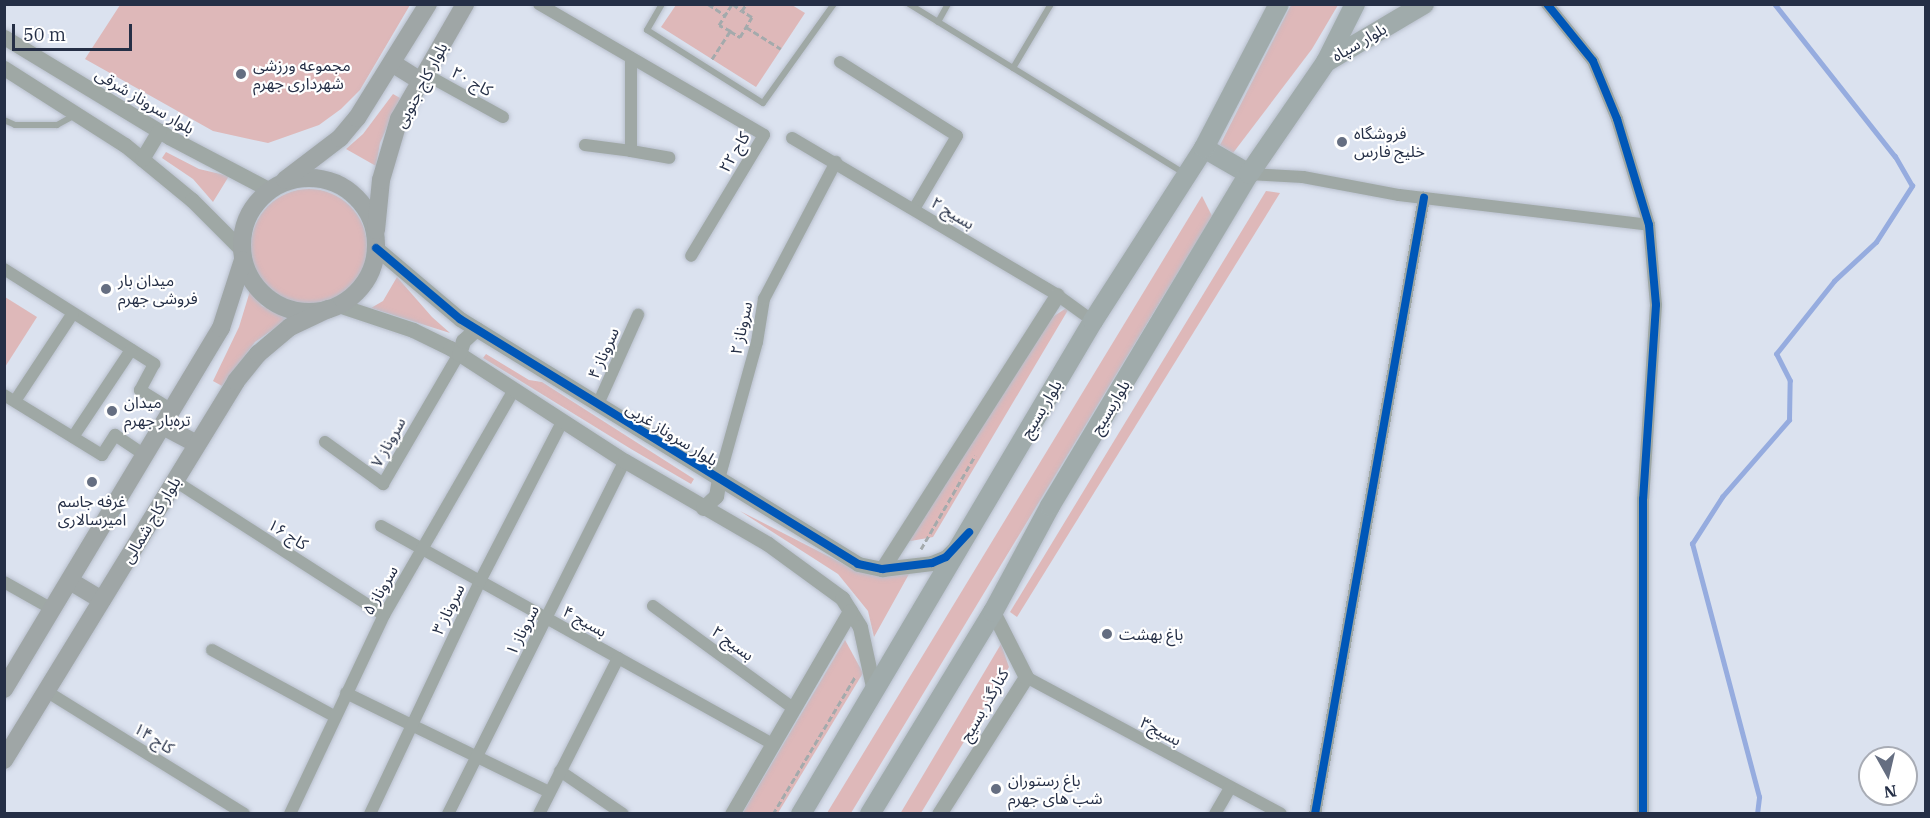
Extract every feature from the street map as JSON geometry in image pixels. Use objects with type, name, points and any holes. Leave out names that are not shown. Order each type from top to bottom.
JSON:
[{"type":"main road","name":"بلوار کاج جنوبی","points":[[273,188],[340,138],[357,118],[429,4]]},
{"type":"main road","name":"بلوار کاج جنوبی","points":[[376,244],[381,180],[399,119],[465,4]]},
{"type":"main road","name":"بلوار بسیج","points":[[801,813],[1094,321],[1204,148],[1279,4]]},
{"type":"main road","name":"بلواربسیج","points":[[870,813],[993,612],[1050,506],[1249,174],[1326,62],[1355,4]]},
{"type":"main road","name":"بلوار سپاه","points":[[1326,62],[1424,4]]},
{"type":"main road","points":[[392,63],[423,77]]},
{"type":"main road","points":[[1204,148],[1249,174]]},
{"type":"main road","points":[[4,689],[221,328],[242,255],[248,216],[273,188],[297,179],[320,178],[341,186],[365,209],[376,244],[365,282],[333,307],[306,311],[285,307],[266,296],[252,280],[242,255]]},
{"type":"main road","name":"بلوار کاج شمالی","points":[[4,760],[236,381],[258,354],[290,327],[333,307]]},
{"type":"main road","points":[[167,418],[197,444]]},
{"type":"main road","points":[[70,581],[102,600]]},
{"type":"street","name":"کاج ۲۲","points":[[539,4],[764,135],[691,256]]},
{"type":"street","points":[[1547,4],[1593,61],[1617,119],[1649,225],[1656,305],[1643,499],[1644,813]]},
{"type":"street","name":"بلوار سروناز شرقی","points":[[4,37],[159,130],[273,188]]},
{"type":"street","points":[[631,58],[632,151]]},
{"type":"street","points":[[840,62],[957,136],[914,209]]},
{"type":"street","points":[[4,68],[77,113],[142,159],[192,200],[242,255]]},
{"type":"street","name":"کاج ۲۰","points":[[423,77],[503,117]]},
{"type":"street","points":[[142,159],[159,130]]},
{"type":"street","name":"بسیج ۲","points":[[792,138],[1058,295],[1094,321]]},
{"type":"street","points":[[585,145],[669,158]]},
{"type":"street","name":"سروناز ۲","points":[[719,479],[757,342],[764,299],[836,162]]},
{"type":"street","points":[[1249,174],[1303,177],[1424,198],[1649,225]]},
{"type":"street","points":[[1315,813],[1424,198]]},
{"type":"street","name":"بلوار سروناز غربی","points":[[376,244],[476,329],[858,564],[882,569],[932,563],[946,557],[969,532]]},
{"type":"street","points":[[4,269],[154,364],[140,390],[167,418]]},
{"type":"street","points":[[882,569],[1058,295]]},
{"type":"street","points":[[333,307],[413,330],[459,354],[625,461],[768,544],[842,598],[860,627],[874,691]]},
{"type":"street","points":[[74,313],[10,398],[102,455],[115,435],[145,455]]},
{"type":"street","name":"سروناز ۴","points":[[598,404],[638,315]]},
{"type":"street","points":[[459,354],[463,341],[476,329]]},
{"type":"street","points":[[73,437],[132,350]]},
{"type":"street","name":"سروناز ۷","points":[[325,442],[383,484],[459,354]]},
{"type":"street","name":"سروناز ۵","points":[[290,813],[334,716],[384,615],[514,390]]},
{"type":"street","name":"سروناز ۳","points":[[370,813],[480,581],[562,422]]},
{"type":"street","name":"سروناز ۱","points":[[448,813],[625,461]]},
{"type":"street","points":[[703,508],[716,496],[719,479]]},
{"type":"street","name":"کاج ۱۶","points":[[174,481],[384,615]]},
{"type":"street","name":"بسیج ۴","points":[[381,526],[772,744]]},
{"type":"street","points":[[4,582],[52,609]]},
{"type":"street","name":"بسیج ۲","points":[[652,606],[793,708]]},
{"type":"street","points":[[732,813],[850,610]]},
{"type":"street","name":"کنارگذر بسیج","points":[[939,813],[1026,677],[993,612]]},
{"type":"street","points":[[213,650],[334,716]]},
{"type":"street","points":[[539,813],[618,658]]},
{"type":"street","name":"بسیج۳","points":[[1026,677],[1230,788],[1281,813]]},
{"type":"street","name":"کاج ۱۴","points":[[46,691],[244,813]]},
{"type":"street","points":[[346,693],[549,792]]},
{"type":"street","points":[[560,771],[623,813]]},
{"type":"street","points":[[1215,813],[1230,788]]},
{"type":"lane","points":[[662,4],[647,30],[763,103],[834,4]]},
{"type":"lane","points":[[909,4],[1187,174]]},
{"type":"lane","points":[[938,22],[948,4]]},
{"type":"lane","points":[[1013,68],[1052,4]]},
{"type":"lane","points":[[4,120],[15,125],[57,125],[77,113]]},
{"type":"path","points":[[708,4],[725,15]]},
{"type":"path","points":[[732,4],[752,17],[740,37],[719,25],[732,4]]},
{"type":"path","points":[[742,10],[746,4]]},
{"type":"path","points":[[746,27],[781,49]]},
{"type":"path","points":[[712,59],[731,32]]},
{"type":"path","points":[[773,813],[868,658]]},
{"type":"shaded area","name":"مجموعه ورزشی شهرداری جهرم","points":[[120,5],[410,5],[360,90],[341,109],[319,125],[268,143],[213,131],[85,59]]},
{"type":"shaded area","points":[[676,5],[792,5],[805,13],[756,87],[661,27]]},
{"type":"shaded area","points":[[1291,5],[1338,5],[1312,49],[1233,153],[1220,145]]},
{"type":"shaded area","points":[[393,94],[400,98],[380,143],[376,166],[346,149],[363,134]]},
{"type":"shaded area","points":[[166,152],[199,169],[229,176],[213,202],[193,179],[162,158]]},
{"type":"shaded area","points":[[309,189],[331,194],[350,206],[362,225],[367,247],[362,269],[350,288],[331,300],[309,305],[287,300],[268,288],[256,269],[251,247],[256,225],[268,206],[287,194]]},
{"type":"shaded area","points":[[1266,191],[1280,193],[1017,617],[1010,612]]},
{"type":"shaded area","points":[[1202,196],[1212,216],[851,813],[827,813]]},
{"type":"shaded area","points":[[397,277],[432,317],[450,333],[371,308],[383,301]]},
{"type":"shaded area","points":[[250,291],[262,306],[291,317],[255,342],[222,386],[213,381],[239,327]]},
{"type":"shaded area","points":[[5,297],[37,317],[5,367],[4,366]]},
{"type":"shaded area","points":[[1071,305],[933,537],[894,544],[1031,331]]},
{"type":"shaded area","points":[[486,354],[529,380],[542,382],[694,479],[691,484],[483,358]]},
{"type":"shaded area","points":[[740,511],[859,572],[914,565],[874,637],[868,611],[838,574]]},
{"type":"shaded area","points":[[845,640],[863,673],[778,813],[742,814]]},
{"type":"shaded area","points":[[1001,644],[1009,667],[921,813],[900,814]]},
{"type":"waterway","points":[[1757,814],[1759,797],[1692,544],[1722,497],[1789,420],[1790,381],[1776,354],[1834,281],[1876,242],[1912,186],[1895,157],[1774,4]]},
{"type":"cycle path","points":[[1547,4],[1593,61],[1617,119],[1649,225],[1656,305],[1643,499],[1643,814]]},
{"type":"cycle path","points":[[1315,814],[1424,198]]},
{"type":"cycle path","points":[[376,248],[460,319],[858,564],[882,569],[932,563],[946,557],[969,532]]},
{"type":"place","name":"مجموعه ورزشی شهرداری جهرم","points":[[241,74]]},
{"type":"place","name":"فروشگاه خلیج فارس","points":[[1342,142]]},
{"type":"place","name":"میدان بار فروشی جهرم","points":[[106,289]]},
{"type":"place","name":"میدان تره‌بار جهرم","points":[[112,411]]},
{"type":"place","name":"غرفه جاسم امیرسالاری","points":[[92,482]]},
{"type":"place","name":"باغ بهشت","points":[[1107,634]]},
{"type":"place","name":"باغ رستوران شب های جهرم","points":[[996,789]]}]
